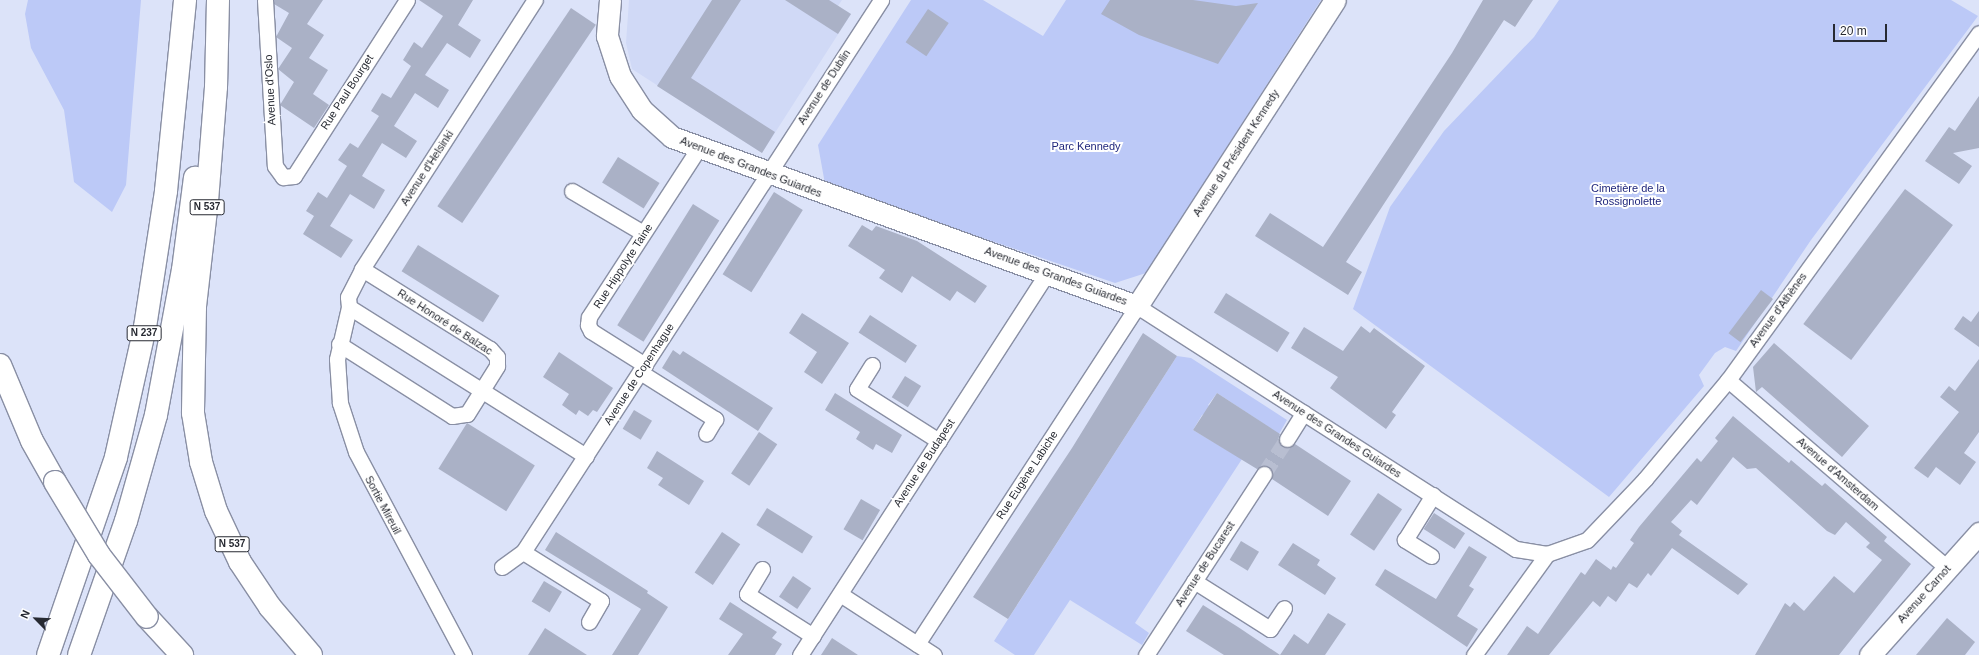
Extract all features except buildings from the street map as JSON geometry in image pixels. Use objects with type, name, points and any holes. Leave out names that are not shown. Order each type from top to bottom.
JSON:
[{"type":"highway","name":"N 237","points":[[48,655],[116,457],[145,327],[166,192],[185,0]]},
{"type":"highway","name":"N 237","points":[[79,655],[126,521],[156,415],[184,262],[216,0]]},
{"type":"highway","name":"N 537","points":[[216,0],[216,87],[208,201],[195,307],[193,413],[201,462],[216,511],[240,562],[270,607],[311,655]]},
{"type":"highway","points":[[0,366],[32,441],[99,556],[147,617],[182,655]]},
{"type":"street","name":"Avenue d'Oslo","points":[[265,0],[275,166],[283,177]]},
{"type":"street","name":"Rue Paul Bourget","points":[[283,177],[294,176],[407,0]]},
{"type":"street","name":"Avenue d'Helsinki","points":[[339,344],[349,307],[348,297],[362,269],[535,0]]},
{"type":"street","name":"Avenue des Grandes Guiardes","points":[[610,0],[609,46],[630,94],[654,124],[672,137],[768,174],[1048,271],[1137,306],[1516,549],[1547,554]]},
{"type":"street","name":"Avenue de Dublin","points":[[768,174],[881,0]]},
{"type":"street","name":"Avenue du Président Kennedy","points":[[1137,306],[1335,0]]},
{"type":"street","name":"Avenue d'Athènes","points":[[1547,554],[1587,540],[1604,524],[1728,380],[1979,33]]},
{"type":"street","name":"Rue Hippolyte Taine","points":[[642,369],[592,331],[588,325],[589,317],[698,148]]},
{"type":"street","name":"Avenue de Copenhague","points":[[502,567],[524,552],[768,174]]},
{"type":"street","points":[[572,191],[643,233]]},
{"type":"street","name":"Rue Honoré de Balzac","points":[[339,344],[452,416],[467,414],[484,390],[497,366],[497,357],[490,349],[362,269]]},
{"type":"street","name":"Avenue de Budapest","points":[[800,655],[1048,271]]},
{"type":"street","name":"Rue Eugène Labiche","points":[[917,644],[1137,306]]},
{"type":"street","points":[[349,307],[484,390],[586,456]]},
{"type":"street","name":"Sortie Mireuil","points":[[339,344],[340,403],[353,446],[464,655]]},
{"type":"street","points":[[872,365],[857,389],[939,441]]},
{"type":"street","points":[[642,369],[715,419],[706,434]]},
{"type":"street","name":"Avenue d'Amsterdam","points":[[1728,380],[1947,568]]},
{"type":"street","points":[[1287,439],[1303,413]]},
{"type":"street","name":"Avenue de Bucarest","points":[[1146,655],[1264,474]]},
{"type":"street","points":[[1431,556],[1405,540],[1433,495]]},
{"type":"street","name":"Avenue Carnot","points":[[1870,655],[1979,534]]},
{"type":"street","points":[[524,552],[601,601],[589,622]]},
{"type":"street","points":[[1474,655],[1547,554]]},
{"type":"street","points":[[762,569],[747,594],[813,636]]},
{"type":"street","points":[[1194,581],[1270,629],[1284,608]]},
{"type":"street","points":[[840,594],[934,655]]},
{"type":"shaded area","points":[[629,0],[842,0],[838,6],[851,14],[762,153],[632,69],[626,43]]},
{"type":"green space","points":[[28,0],[141,0],[126,185],[112,212],[74,182],[64,110],[31,48],[25,14]]},
{"type":"green space","name":"Parc Kennedy","points":[[911,0],[983,0],[1043,36],[1066,0],[1321,0],[1146,273],[1115,283],[825,184],[818,145]]},
{"type":"green space","name":"Cimetière de la Rossignolette","points":[[1559,0],[1951,0],[1978,16],[1811,240],[1736,351],[1725,347],[1715,353],[1699,375],[1704,386],[1609,497],[1353,309],[1390,207],[1444,131],[1534,37]]},
{"type":"green space","points":[[1177,356],[1191,358],[1287,420],[1279,434],[1217,393],[1208,405],[1215,410],[1202,415],[1193,430],[1242,459],[1135,623],[1149,633],[1142,645],[1070,600],[1034,655],[1015,655],[994,641]]},
{"type":"tunnel","points":[[1264,474],[1287,439]]}]
